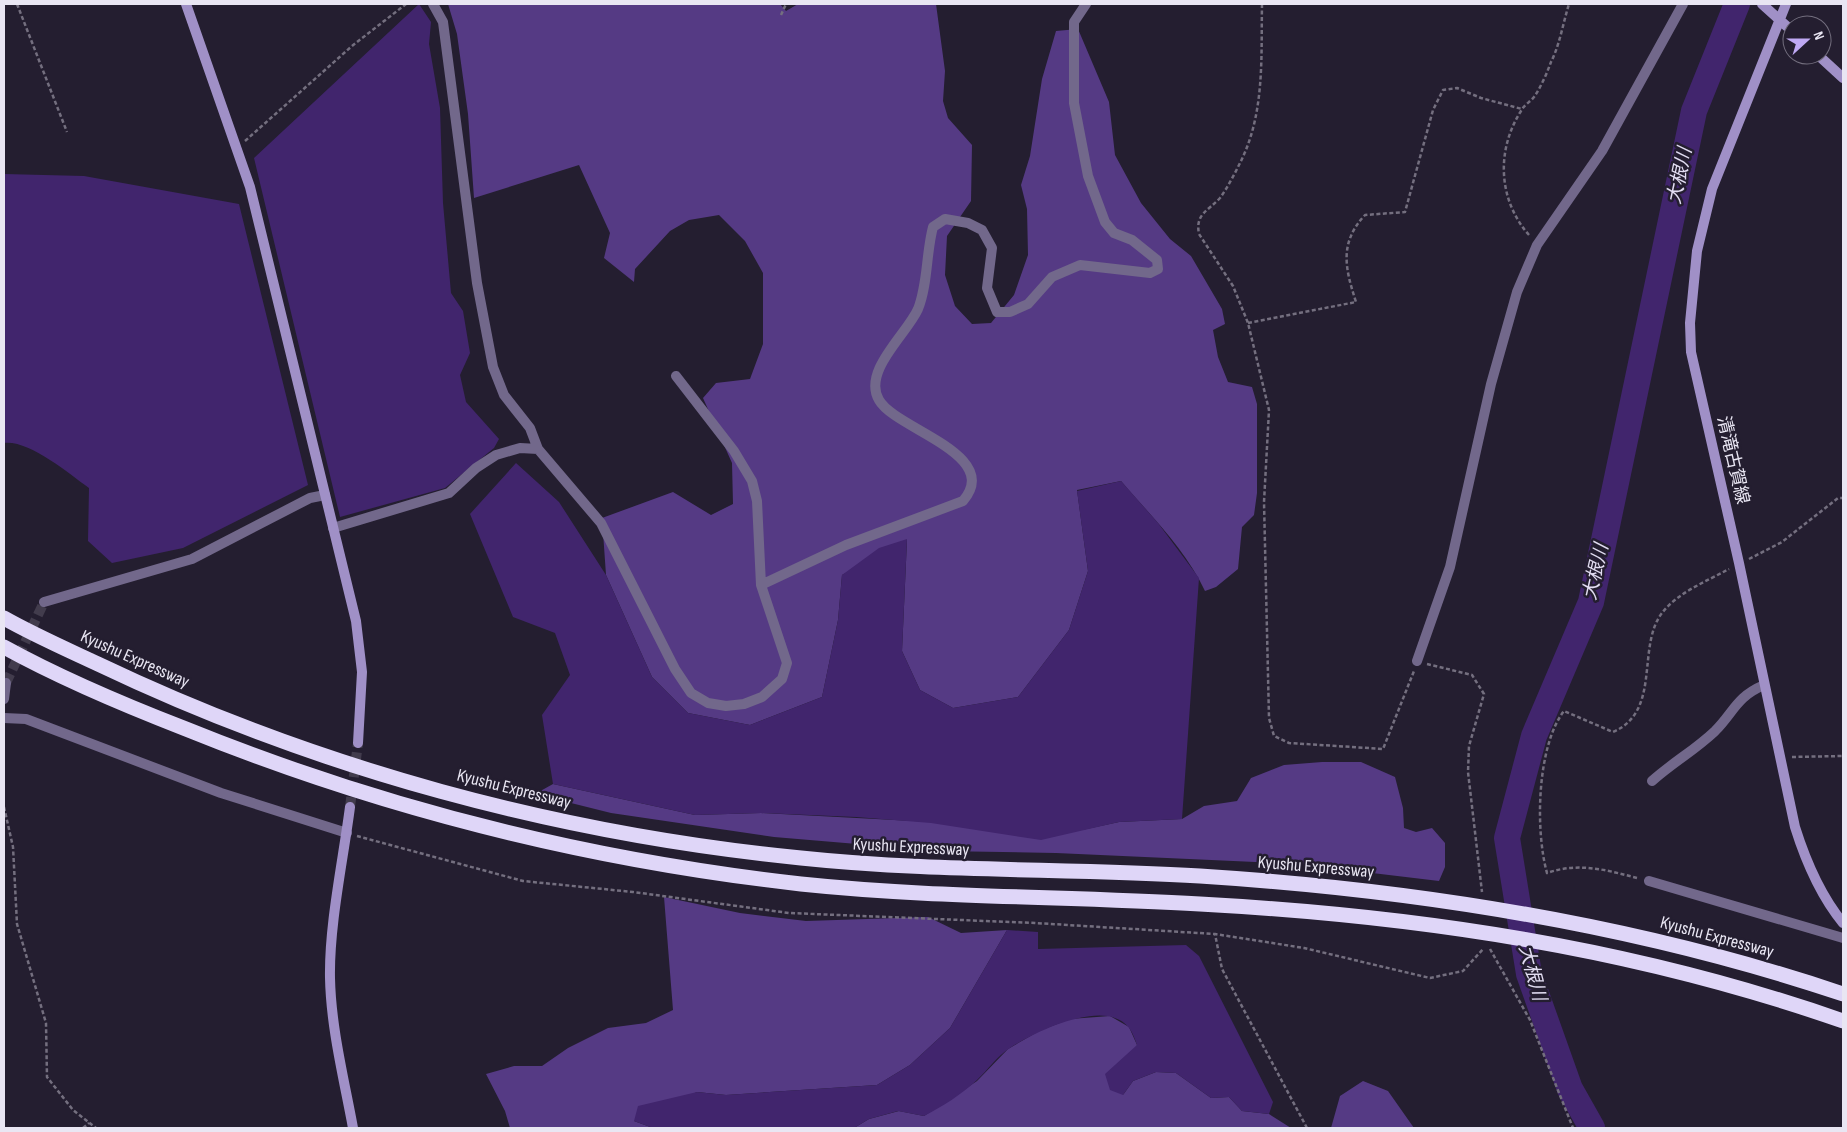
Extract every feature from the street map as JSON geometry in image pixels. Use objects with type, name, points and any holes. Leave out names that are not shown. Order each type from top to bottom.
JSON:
[{"type":"highway","name":"Kyushu Expressway","points":[[4,618],[144,686],[260,734],[417,785],[566,822],[706,846],[891,867],[1195,876],[1380,891],[1456,901],[1559,919],[1670,943],[1788,976],[1843,994]]},
{"type":"highway","points":[[4,647],[128,706],[250,755],[340,786],[411,809],[496,831],[628,860],[804,884],[894,892],[1198,904],[1383,917],[1566,946],[1673,969],[1780,999],[1843,1021]]},
{"type":"street","points":[[186,4],[237,149],[260,224],[333,528],[360,647],[362,672],[358,743]]},
{"type":"street","points":[[433,4],[442,22],[477,283],[493,367],[504,395],[530,428],[538,449],[601,523],[675,669],[691,693],[708,702],[726,706],[744,704],[762,697],[782,679],[787,663],[761,585],[759,519],[752,481],[734,451],[676,376]]},
{"type":"street","points":[[761,585],[846,546],[963,501],[970,492],[972,482],[964,461],[947,446],[887,409],[879,400],[875,385],[878,369],[918,310],[933,227],[946,219],[968,223],[982,230],[992,248],[987,288],[997,312],[1010,312],[1028,304],[1052,277],[1080,265],[1150,273],[1158,269],[1157,260],[1132,240],[1114,233],[1105,222],[1088,176],[1074,103],[1074,22],[1086,4]]},
{"type":"street","points":[[1417,662],[1450,568],[1491,384],[1517,292],[1537,245],[1602,151],[1683,4]]},
{"type":"street","name":"清滝古賀線","points":[[1786,4],[1712,189],[1697,250],[1693,288],[1691,352],[1739,563],[1779,758],[1803,852],[1819,889],[1843,923]]},
{"type":"street","points":[[1765,6],[1780,20]]},
{"type":"street","points":[[1829,65],[1843,78]]},
{"type":"street","points":[[333,528],[449,492],[476,468],[496,455],[520,448],[538,449]]},
{"type":"street","points":[[44,602],[192,559],[310,498],[325,495]]},
{"type":"street","points":[[4,699],[6,683]]},
{"type":"street","points":[[1652,781],[1671,763],[1698,746],[1716,730],[1742,698],[1764,685]]},
{"type":"street","points":[[4,718],[26,719],[220,794],[347,833]]},
{"type":"street","points":[[350,808],[330,978],[338,1052],[353,1128]]},
{"type":"street","points":[[1649,881],[1843,938]]},
{"type":"path","points":[[17,4],[66,132]]},
{"type":"path","points":[[237,149],[352,46],[406,4]]},
{"type":"path","points":[[781,15],[786,4]]},
{"type":"path","points":[[1262,4],[1261,70],[1258,109],[1250,140],[1227,186],[1219,199],[1204,211],[1198,226],[1199,234],[1233,286],[1248,323],[1269,410],[1264,502],[1269,718],[1274,736],[1289,743],[1383,749],[1417,662],[1472,675],[1484,694],[1469,746],[1468,772],[1483,901]]},
{"type":"path","points":[[1537,245],[1522,227],[1506,191],[1503,172],[1507,140],[1522,109],[1534,96],[1552,61],[1570,4]]},
{"type":"path","points":[[1248,323],[1356,302],[1346,264],[1346,246],[1353,229],[1365,215],[1405,212],[1433,110],[1443,90],[1457,88],[1481,98],[1522,109]]},
{"type":"path","points":[[1649,881],[1593,867],[1557,869],[1547,873],[1543,857],[1542,782],[1546,750],[1554,724],[1564,711],[1613,732],[1626,727],[1645,690],[1653,630],[1661,614],[1673,601],[1739,563],[1759,555],[1782,542],[1838,498],[1843,498]]},
{"type":"path","points":[[1779,758],[1843,756]]},
{"type":"path","points":[[4,807],[13,847],[17,924],[46,1023],[47,1077],[73,1110],[96,1128]]},
{"type":"path","points":[[347,833],[523,881],[633,892],[789,913],[1036,923],[1215,934],[1304,948],[1430,978],[1463,971],[1487,945],[1530,1020],[1573,1128]]},
{"type":"path","points":[[1215,934],[1222,969],[1307,1128]]},
{"type":"path","points":[[83,1128],[89,1123]]},
{"type":"shaded area","points":[[419,4],[431,22],[429,44],[440,108],[443,203],[451,293],[463,311],[470,353],[460,375],[466,402],[499,439],[494,448],[445,488],[340,517],[254,158]]},
{"type":"shaded area","points":[[448,4],[780,4],[786,11],[798,4],[936,4],[945,71],[943,101],[948,118],[972,145],[971,201],[947,236],[945,275],[955,306],[972,324],[991,323],[1014,295],[1028,255],[1027,209],[1021,185],[1030,156],[1042,79],[1056,31],[1078,29],[1109,102],[1115,155],[1141,203],[1170,239],[1191,256],[1222,309],[1225,324],[1213,330],[1218,357],[1228,382],[1252,387],[1257,404],[1257,493],[1254,515],[1242,527],[1238,569],[1216,587],[1205,591],[1178,547],[1121,481],[1077,490],[1088,571],[1069,630],[1018,697],[953,708],[920,690],[902,651],[907,540],[842,575],[838,620],[822,697],[750,725],[688,713],[652,677],[606,575],[602,518],[673,492],[711,515],[733,504],[732,463],[703,398],[716,383],[750,379],[763,344],[763,273],[745,241],[719,215],[689,220],[670,231],[635,269],[634,282],[604,258],[610,233],[579,165],[474,198],[468,114],[457,34]]},
{"type":"shaded area","points":[[4,174],[84,176],[239,204],[308,485],[183,548],[112,563],[88,541],[89,488],[36,452],[14,443],[4,443]]},
{"type":"shaded area","points":[[516,463],[559,502],[606,575],[652,677],[688,713],[750,725],[822,697],[838,620],[842,575],[879,548],[907,539],[902,651],[920,690],[953,708],[1018,697],[1069,630],[1088,571],[1077,491],[1121,481],[1158,523],[1199,578],[1182,819],[1119,822],[1041,840],[931,823],[856,817],[761,813],[695,815],[553,784],[542,715],[570,675],[555,633],[513,617],[470,514]]},
{"type":"shaded area","points":[[1322,762],[1361,762],[1395,777],[1403,808],[1404,828],[1416,832],[1432,828],[1445,843],[1445,867],[1439,881],[1297,864],[1056,853],[940,851],[774,837],[611,813],[535,794],[553,784],[695,815],[761,813],[1082,830],[1119,822],[1182,819],[1204,806],[1237,801],[1251,778],[1284,765]]},
{"type":"shaded area","points":[[664,897],[740,913],[806,921],[928,917],[961,933],[1007,930],[950,1028],[910,1065],[877,1085],[726,1095],[697,1092],[634,1121],[653,1128],[510,1128],[505,1111],[486,1074],[514,1066],[542,1066],[568,1048],[608,1028],[646,1023],[673,1010]]},
{"type":"shaded area","points":[[1007,930],[1038,932],[1038,949],[1186,945],[1199,956],[1273,1102],[1269,1114],[1242,1111],[1229,1097],[1211,1098],[1176,1073],[1156,1072],[1133,1081],[1123,1095],[1110,1090],[1105,1074],[1137,1045],[1129,1028],[1118,1019],[1104,1016],[1088,1016],[1052,1026],[1021,1041],[1001,1055],[965,1091],[924,1116],[898,1111],[869,1119],[854,1128],[653,1128],[634,1121],[638,1106],[697,1092],[726,1095],[877,1085],[910,1065],[950,1028]]},
{"type":"shaded area","points":[[1110,1016],[1129,1027],[1137,1045],[1123,1095],[1133,1081],[1156,1072],[1176,1073],[1211,1098],[1229,1097],[1242,1111],[1269,1114],[1291,1128],[854,1128],[869,1119],[899,1111],[924,1116],[977,1081],[1008,1049],[1039,1031],[1070,1019]]},
{"type":"shaded area","points":[[1363,1081],[1388,1091],[1414,1128],[1331,1128],[1340,1096]]},
{"type":"waterway","name":"大根川","points":[[1592,1128],[1570,1089],[1529,974],[1507,838],[1534,736],[1591,602],[1694,111],[1737,4]]},
{"type":"tunnel","points":[[6,683],[44,602]]},
{"type":"tunnel","points":[[350,807],[358,743]]}]
